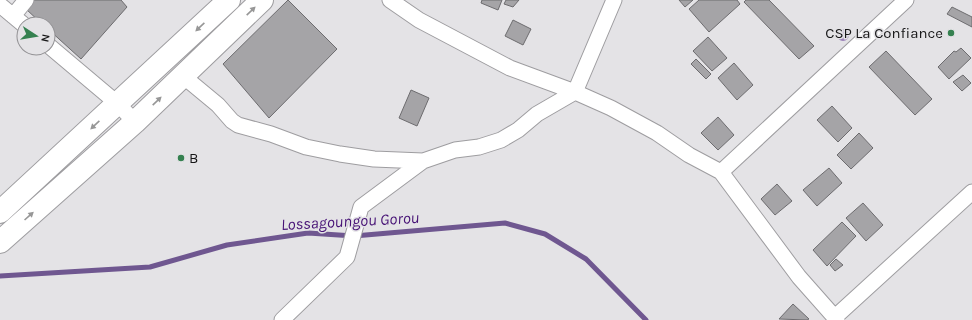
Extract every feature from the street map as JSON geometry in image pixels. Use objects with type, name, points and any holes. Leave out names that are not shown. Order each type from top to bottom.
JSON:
[{"type":"main road","points":[[0,212],[229,0]]},
{"type":"main road","points":[[0,242],[135,122],[262,0]]},
{"type":"street","points":[[20,16],[26,0]]},
{"type":"street","points":[[390,0],[419,20],[510,68],[575,92],[611,108],[657,133],[689,155],[721,172],[799,277],[835,319],[972,192]]},
{"type":"street","points":[[282,320],[347,257],[361,207],[422,161],[456,150],[478,147],[501,140],[518,130],[537,114],[575,92],[614,0]]},
{"type":"street","points":[[721,172],[906,0]]},
{"type":"street","points":[[0,5],[16,18]]},
{"type":"street","points":[[56,52],[118,104],[135,122]]},
{"type":"street","points":[[183,76],[218,105],[232,121],[238,125],[270,134],[306,147],[340,154],[374,159],[422,161]]},
{"type":"building","points":[[34,0],[121,0],[127,7],[81,59],[56,36],[56,16],[33,16],[26,9]]},
{"type":"building","points":[[288,0],[337,49],[269,118],[223,64]]},
{"type":"building","points":[[482,0],[502,0],[498,10],[481,3]]},
{"type":"building","points":[[506,0],[519,0],[513,7],[504,4]]},
{"type":"building","points":[[679,0],[693,0],[685,7]]},
{"type":"building","points":[[699,0],[737,0],[740,4],[709,32],[689,9]]},
{"type":"building","points":[[746,0],[769,0],[814,46],[799,59],[744,2]]},
{"type":"building","points":[[952,7],[972,17],[972,27],[947,14]]},
{"type":"building","points":[[513,20],[531,29],[523,45],[505,36]]},
{"type":"building","points":[[708,37],[727,58],[712,71],[693,51]]},
{"type":"building","points":[[961,48],[971,58],[949,79],[938,67],[954,51],[956,52]]},
{"type":"building","points":[[886,51],[932,99],[915,115],[869,67]]},
{"type":"building","points":[[696,59],[711,74],[706,79],[691,64]]},
{"type":"building","points":[[734,63],[753,85],[737,100],[718,78]]},
{"type":"building","points":[[963,75],[971,83],[962,91],[953,82]]},
{"type":"building","points":[[411,90],[429,98],[417,126],[399,118]]},
{"type":"building","points":[[832,106],[852,128],[838,142],[817,120]]},
{"type":"building","points":[[718,117],[734,135],[718,150],[701,133]]},
{"type":"building","points":[[859,133],[873,148],[851,169],[837,155]]},
{"type":"building","points":[[829,168],[842,183],[817,206],[803,190]]},
{"type":"building","points":[[777,184],[792,201],[775,215],[761,199]]},
{"type":"building","points":[[863,203],[883,225],[866,241],[846,218]]},
{"type":"building","points":[[842,222],[856,236],[827,266],[813,250]]},
{"type":"building","points":[[836,259],[843,265],[835,271],[830,265]]},
{"type":"building","points":[[793,304],[809,319],[779,319]]},
{"type":"waterway","name":"Lossagoungou Gorou","points":[[0,276],[150,267],[227,245],[308,233],[354,236],[505,223],[545,234],[586,259],[646,320]]},
{"type":"place","name":"CSP La Confiance","points":[[951,33]]},
{"type":"place","name":"B","points":[[181,158]]}]
